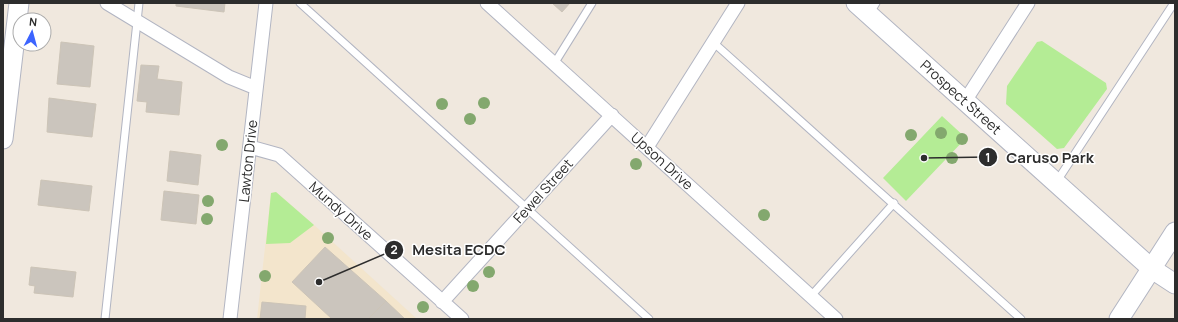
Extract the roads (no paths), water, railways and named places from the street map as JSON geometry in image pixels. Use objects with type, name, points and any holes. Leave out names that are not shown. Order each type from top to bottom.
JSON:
[{"type":"street","points":[[3,139],[19,3]]},
{"type":"street","points":[[108,3],[229,78],[256,88]]},
{"type":"street","name":"Lawton Drive","points":[[230,319],[266,3]]},
{"type":"street","name":"Upson Drive","points":[[487,3],[836,319]]},
{"type":"street","points":[[647,148],[738,3]]},
{"type":"street","points":[[965,101],[1028,3]]},
{"type":"street","name":"Prospect Street","points":[[867,7],[965,101],[1055,183],[1152,269],[1175,284]]},
{"type":"street","name":"Fewel Street","points":[[442,302],[612,115]]},
{"type":"street","name":"Mundy Drive","points":[[250,147],[279,155],[462,319]]},
{"type":"street","points":[[1118,319],[1175,232]]},
{"type":"lane","points":[[105,319],[139,3]]},
{"type":"lane","points":[[300,3],[649,319]]},
{"type":"lane","points":[[554,64],[592,3]]},
{"type":"lane","points":[[1055,183],[1174,3]]},
{"type":"lane","points":[[714,43],[894,203],[1021,319]]},
{"type":"lane","points":[[811,296],[894,203]]},
{"type":"place","name":"Caruso Park","points":[[924,158]]},
{"type":"place","name":"Mesita ECDC","points":[[319,282]]}]
